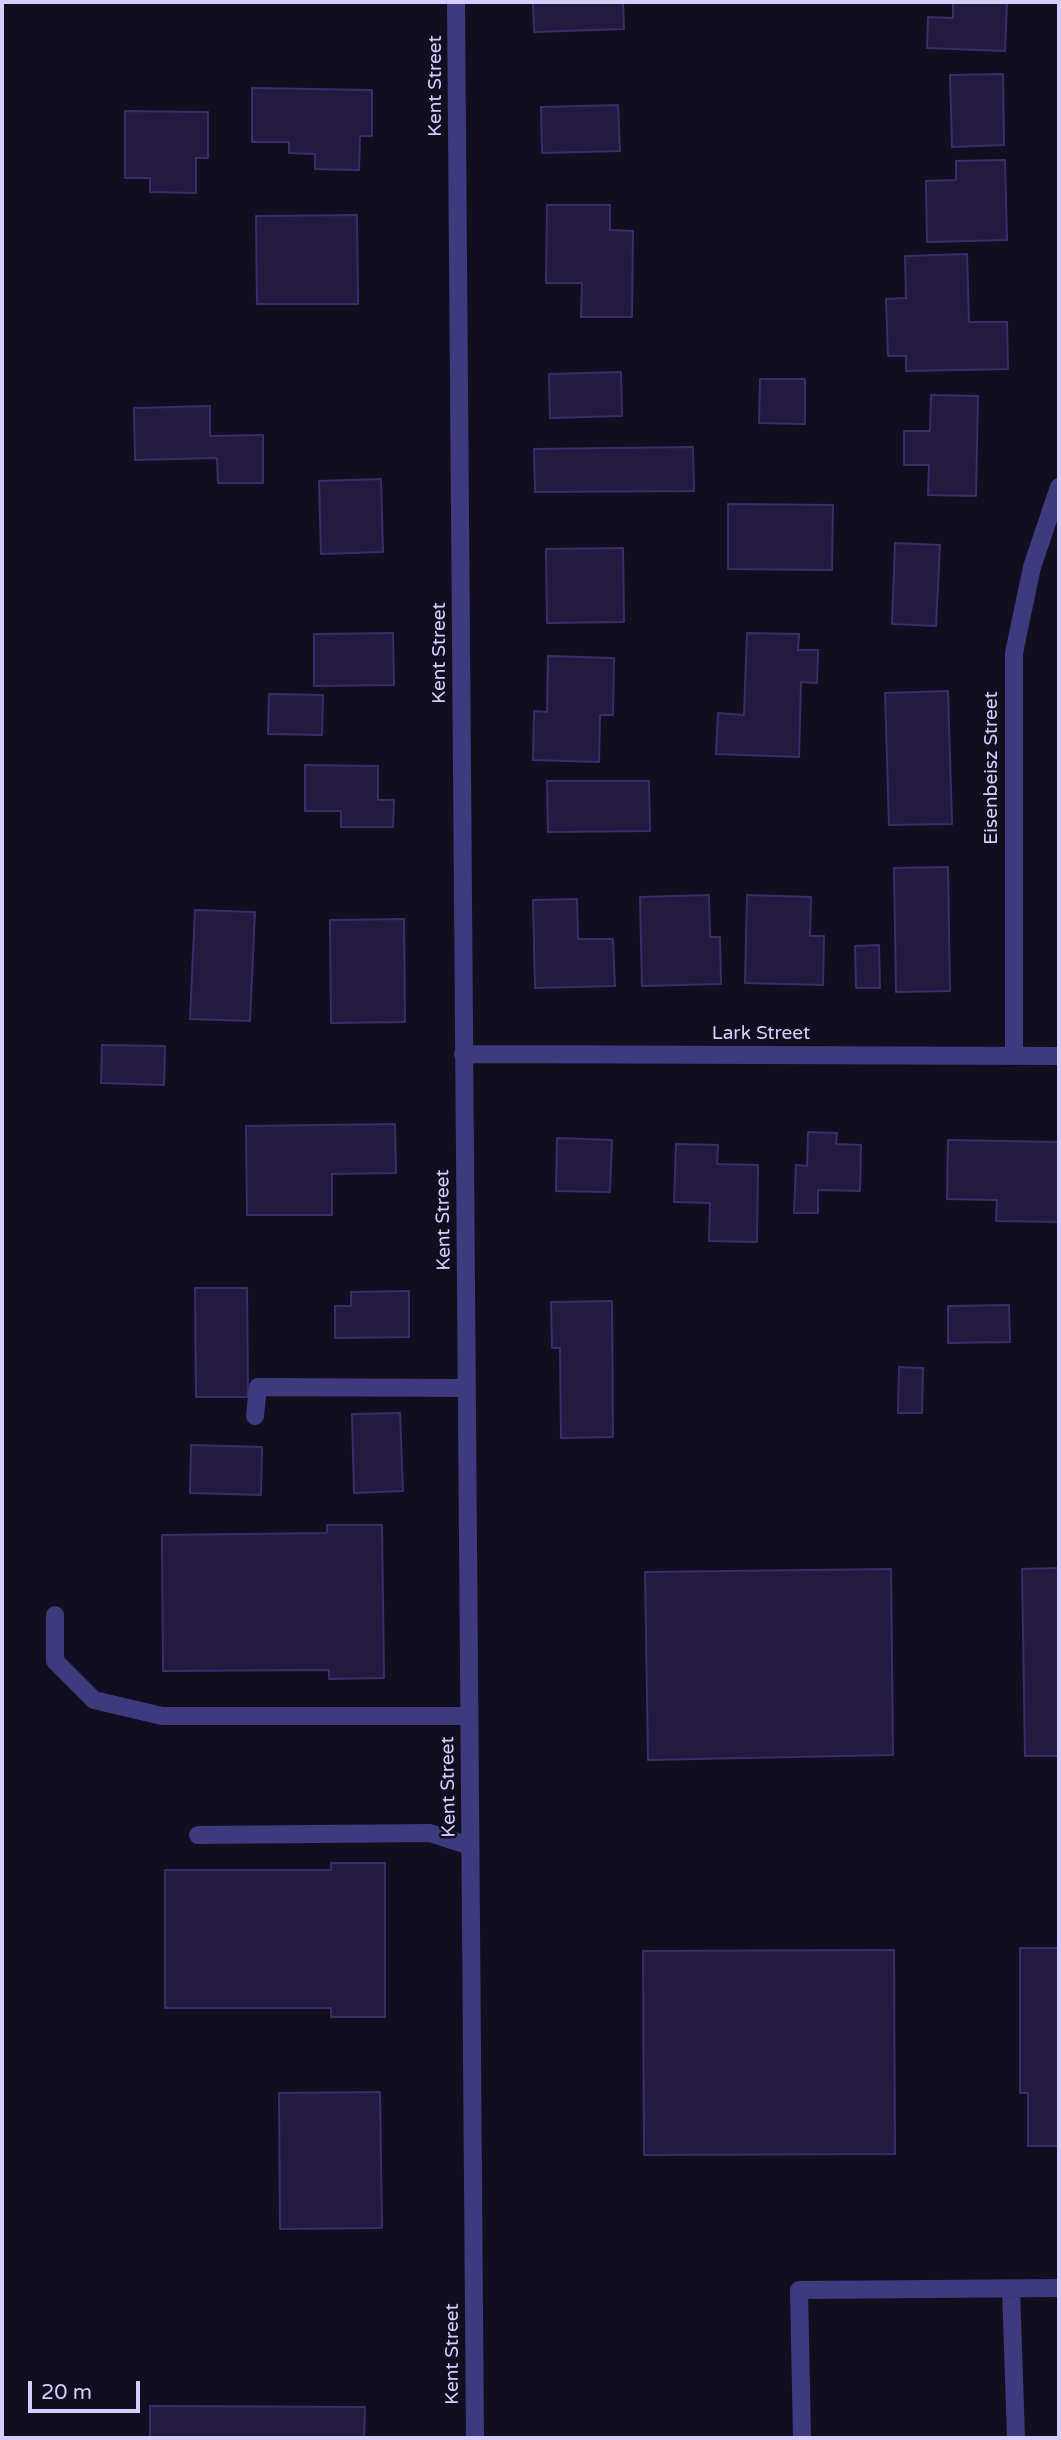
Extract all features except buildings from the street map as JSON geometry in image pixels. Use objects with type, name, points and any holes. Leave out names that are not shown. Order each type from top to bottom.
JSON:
[{"type":"street","name":"Kent Street","points":[[456,2],[475,2438]]},
{"type":"street","name":"Eisenbeisz Street","points":[[1014,1055],[1014,653],[1032,567],[1059,487]]},
{"type":"street","name":"Lark Street","points":[[463,1054],[1059,1056]]},
{"type":"street","points":[[255,1416],[258,1387],[467,1388]]},
{"type":"street","points":[[55,1615],[55,1661],[94,1700],[162,1716],[469,1716]]},
{"type":"street","points":[[198,1835],[430,1833],[470,1846]]},
{"type":"street","points":[[802,2438],[800,2290],[1059,2288]]},
{"type":"street","points":[[1011,2289],[1016,2438]]}]
